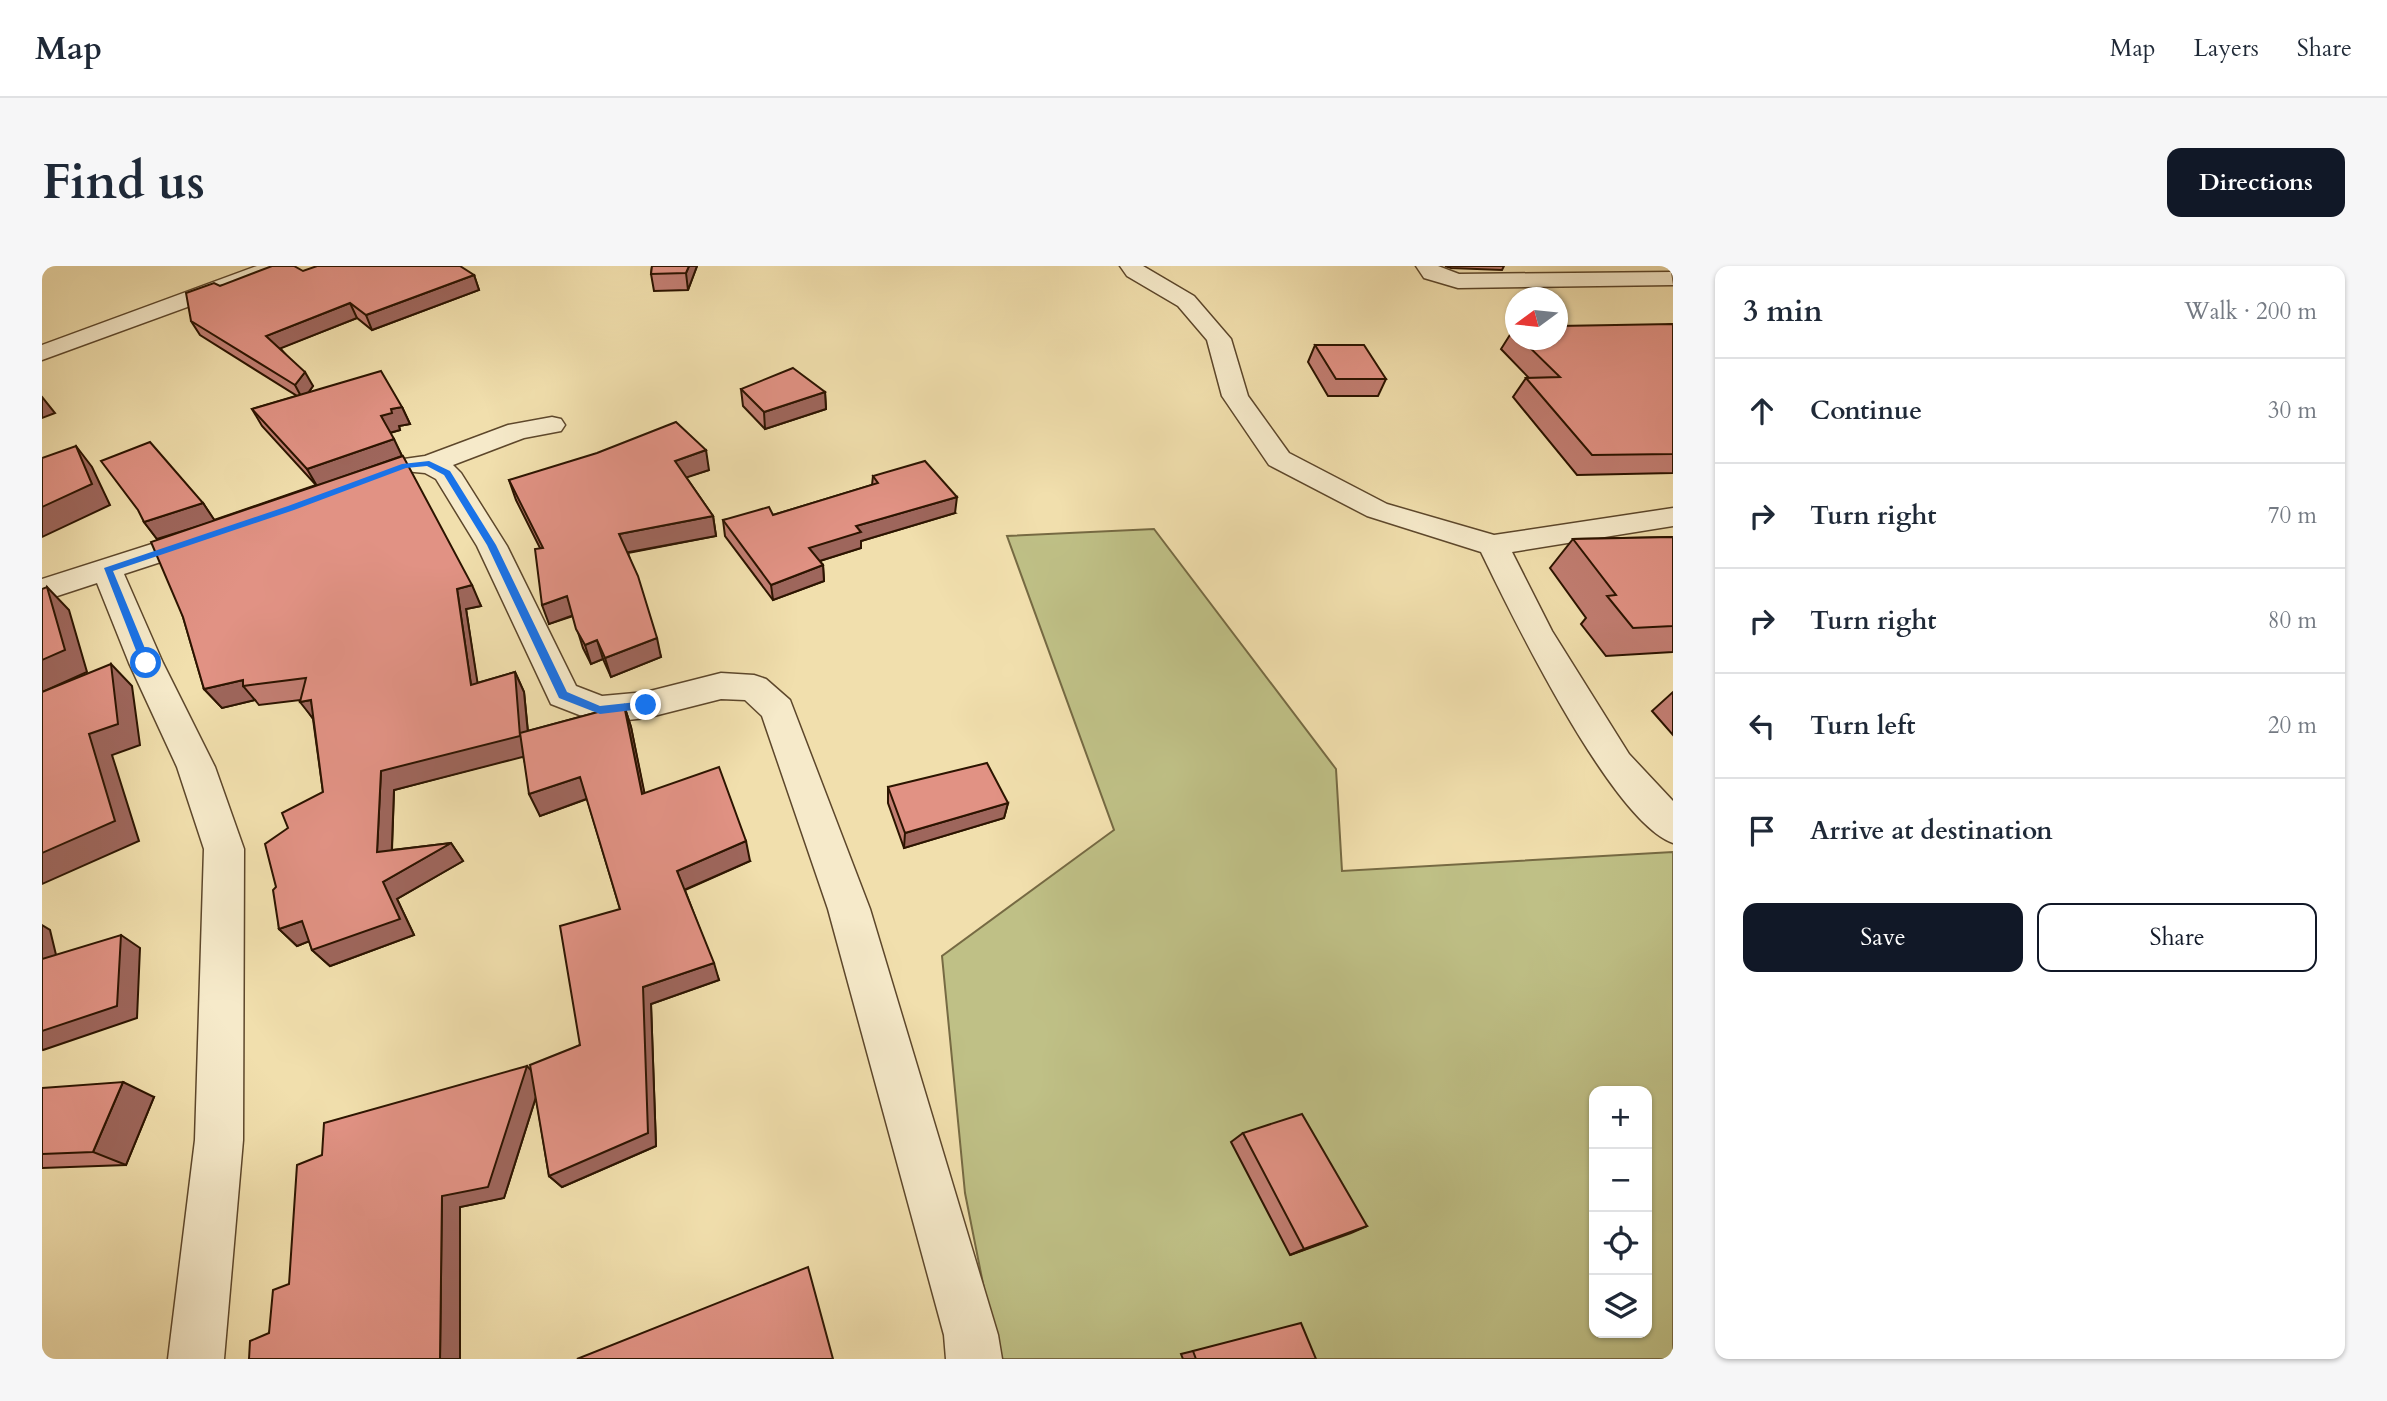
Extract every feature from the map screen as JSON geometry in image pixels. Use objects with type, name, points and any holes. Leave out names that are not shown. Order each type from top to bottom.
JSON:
[{"type":"street","points":[[42,353],[278,266]]},
{"type":"street","points":[[1131,266],[1186,301],[1219,339],[1235,396],[1279,459],[1377,510],[1493,545],[1673,517]]},
{"type":"street","points":[[1427,266],[1432,273],[1458,281],[1667,275]]},
{"type":"street","points":[[552,425],[518,431],[411,467],[447,473],[492,545],[563,695],[600,710],[646,705],[721,686],[754,688],[777,709],[849,909],[971,1335],[974,1359]]},
{"type":"street","points":[[42,590],[237,526]]},
{"type":"street","points":[[1493,545],[1537,634],[1616,764],[1673,827]]},
{"type":"street","points":[[107,570],[134,669],[196,767],[224,849],[219,1140],[196,1359]]},
{"type":"green space","points":[[1154,529],[1336,769],[1342,871],[1673,852],[1673,1359],[998,1359],[965,1193],[942,956],[1114,830],[1007,536]]},
{"type":"building","points":[[272,266],[294,266],[303,271],[317,266],[460,266],[474,275],[366,315],[350,303],[266,336],[305,372],[295,385],[191,321],[186,293],[214,283],[220,286]]},
{"type":"building","points":[[652,266],[689,266],[686,273],[651,274]]},
{"type":"building","points":[[1673,324],[1673,454],[1592,455],[1526,378],[1560,377],[1532,350],[1568,350],[1568,326]]},
{"type":"building","points":[[1315,345],[1364,345],[1386,379],[1336,379]]},
{"type":"building","points":[[793,368],[825,392],[764,412],[741,389]]},
{"type":"building","points":[[381,371],[402,407],[391,409],[392,413],[381,416],[394,439],[307,469],[252,409]]},
{"type":"building","points":[[676,422],[706,450],[675,461],[713,516],[619,534],[638,576],[657,638],[605,658],[597,640],[585,645],[576,629],[567,596],[542,605],[535,549],[543,548],[509,480],[597,453]]},
{"type":"building","points":[[150,442],[203,503],[144,522],[101,461]]},
{"type":"building","points":[[76,446],[92,484],[42,507],[42,458]]},
{"type":"building","points":[[403,456],[472,585],[457,589],[471,685],[515,672],[520,736],[381,771],[377,852],[451,843],[383,882],[400,919],[312,950],[302,921],[279,929],[273,890],[276,887],[265,844],[288,828],[282,813],[323,792],[311,700],[300,702],[306,678],[243,686],[243,680],[204,689],[183,617],[151,542]]},
{"type":"building","points":[[925,461],[957,497],[856,526],[861,532],[809,548],[823,565],[771,585],[723,520],[769,507],[773,515],[878,483],[873,476]]},
{"type":"building","points":[[1673,537],[1673,626],[1633,628],[1607,596],[1616,595],[1573,539]]},
{"type":"building","points":[[47,587],[65,650],[42,660],[42,589]]},
{"type":"building","points":[[111,664],[118,724],[89,734],[115,821],[42,853],[42,692]]},
{"type":"building","points":[[624,705],[642,794],[719,767],[746,841],[677,871],[714,963],[643,987],[648,1133],[549,1176],[530,1065],[580,1045],[560,926],[620,909],[580,777],[529,794],[520,733]]},
{"type":"building","points":[[987,763],[1008,803],[905,833],[888,787]]},
{"type":"building","points":[[121,935],[117,1006],[42,1031],[42,959]]},
{"type":"building","points":[[527,1066],[488,1187],[442,1196],[440,1359],[249,1359],[250,1341],[269,1333],[273,1290],[289,1284],[297,1165],[322,1155],[324,1123]]},
{"type":"building","points":[[123,1082],[93,1152],[42,1154],[42,1088]]},
{"type":"building","points":[[1302,1114],[1367,1226],[1304,1249],[1243,1133]]},
{"type":"building","points":[[808,1267],[833,1359],[577,1359]]},
{"type":"building","points":[[1301,1323],[1316,1359],[1196,1359],[1193,1351]]},
{"type":"route","points":[[146,663],[107,570],[405,466],[429,464],[447,473],[492,545],[563,695],[600,710],[646,705]]}]
